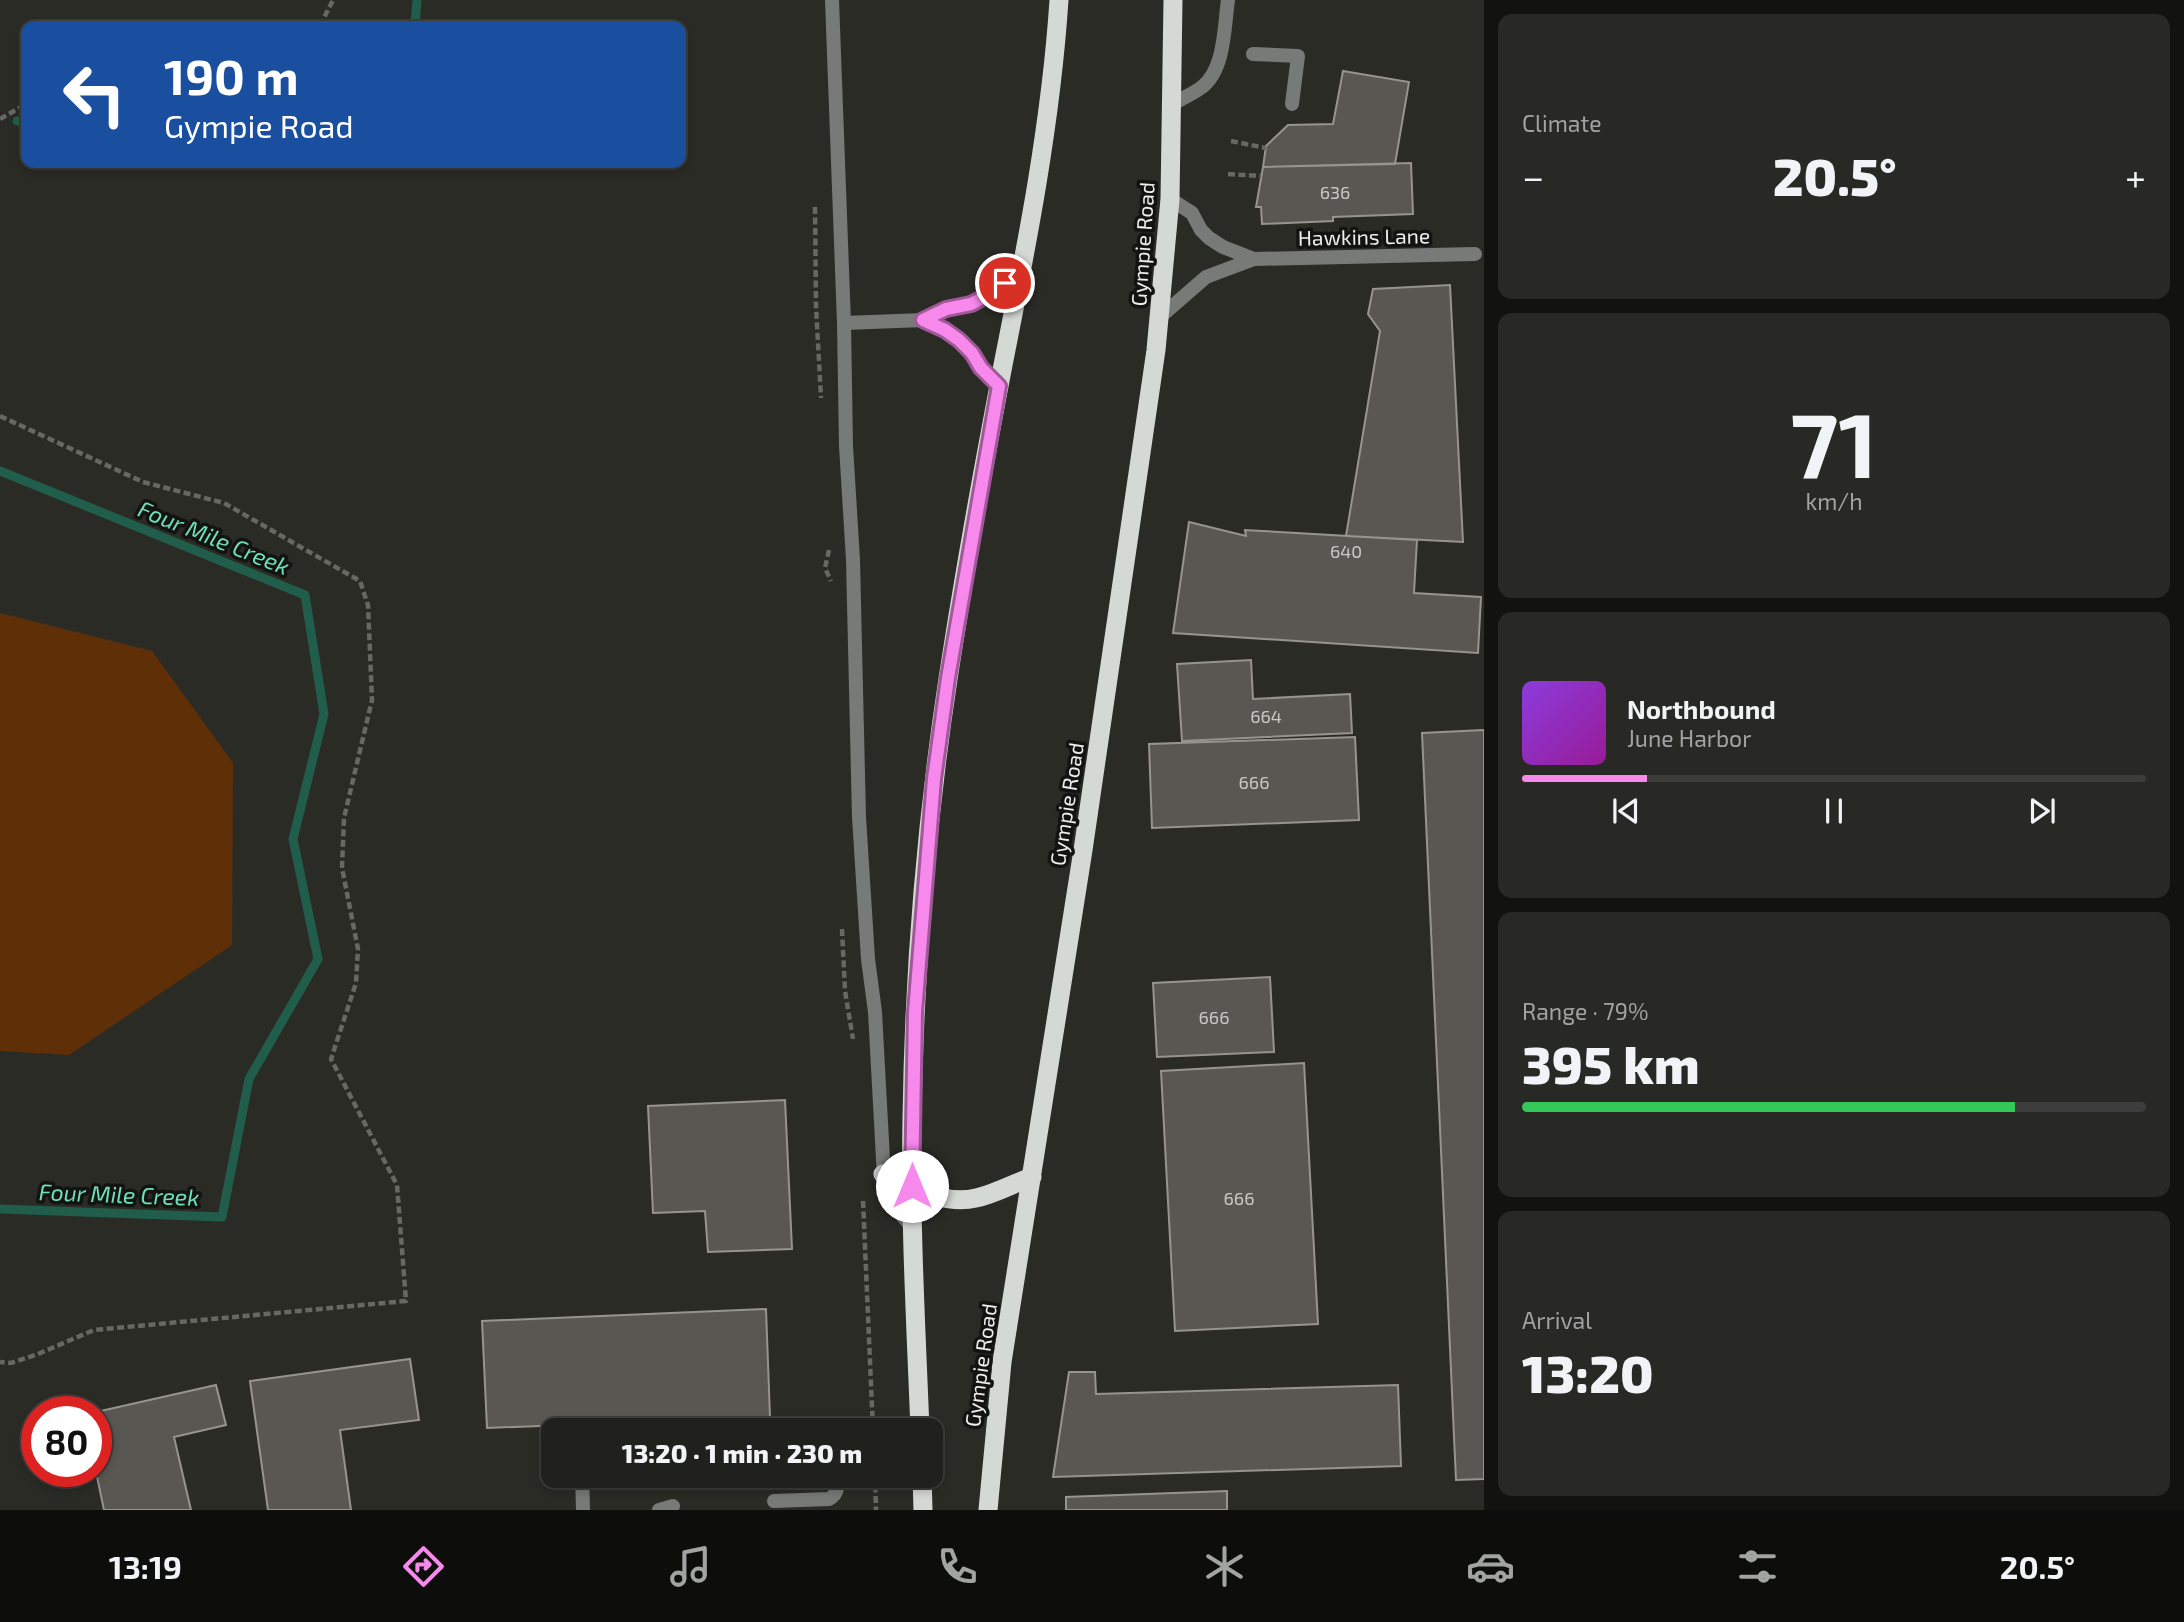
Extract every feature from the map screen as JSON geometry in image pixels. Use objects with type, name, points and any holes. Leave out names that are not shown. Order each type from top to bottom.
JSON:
[{"type":"highway","points":[[920,1418],[912,1227],[915,1012],[934,779],[948,678],[1021,274],[1050,92],[1059,0]]},
{"type":"highway","name":"Gympie Road","points":[[988,1510],[1002,1362],[1104,707],[1160,317],[1170,200],[1173,0]]},
{"type":"highway","points":[[883,1174],[946,1199],[961,1200],[978,1198],[1032,1177]]},
{"type":"highway","points":[[922,1488],[923,1510]]},
{"type":"street","points":[[832,0],[846,446],[853,560],[859,817],[868,959],[874,1012],[885,1196],[912,1227]]},
{"type":"street","points":[[1172,104],[1202,87],[1214,74],[1220,61],[1228,0]]},
{"type":"street","points":[[1253,54],[1298,56],[1292,104]]},
{"type":"street","name":"Hawkins Lane","points":[[1170,200],[1192,213],[1201,230],[1209,238],[1223,247],[1254,259]]},
{"type":"street","name":"Hawkins Lane","points":[[1160,317],[1206,277],[1254,259],[1475,254]]},
{"type":"street","points":[[844,323],[923,320],[946,309],[971,304],[1021,274]]},
{"type":"street","points":[[923,320],[959,340],[999,386]]},
{"type":"street","points":[[582,1488],[583,1510]]},
{"type":"street","points":[[775,1501],[829,1499],[834,1497],[837,1488]]},
{"type":"path","points":[[322,21],[333,0]]},
{"type":"path","points":[[0,120],[21,107]]},
{"type":"path","points":[[1231,141],[1266,148]]},
{"type":"path","points":[[1228,174],[1261,176]]},
{"type":"path","points":[[0,416],[143,482],[224,503],[360,581],[368,605],[372,700],[344,818],[342,868],[358,960],[356,983],[331,1059],[397,1185],[406,1301],[94,1331],[29,1357],[10,1363],[0,1362]]},
{"type":"path","points":[[875,1488],[876,1510]]},
{"type":"shaded area","points":[[0,613],[152,651],[233,763],[232,945],[69,1055],[0,1051]]},
{"type":"building","points":[[1343,71],[1409,82],[1395,164],[1263,167],[1266,146],[1288,125],[1333,124]]},
{"type":"building","points":[[1411,163],[1413,214],[1333,217],[1333,221],[1262,224],[1261,207],[1256,207],[1263,167]]},
{"type":"building","points":[[1450,285],[1463,542],[1346,536],[1380,331],[1368,314],[1373,289]]},
{"type":"building","points":[[1189,522],[1246,536],[1245,530],[1417,540],[1414,593],[1481,597],[1478,653],[1173,633]]},
{"type":"building","points":[[1251,660],[1253,699],[1350,694],[1352,733],[1182,741],[1177,664]]},
{"type":"building","points":[[1484,730],[1484,1479],[1456,1480],[1422,733]]},
{"type":"building","points":[[1355,737],[1359,820],[1152,828],[1149,744]]},
{"type":"building","points":[[1270,977],[1274,1052],[1157,1057],[1153,983]]},
{"type":"building","points":[[1304,1063],[1318,1324],[1175,1331],[1161,1071]]},
{"type":"building","points":[[785,1100],[792,1249],[708,1252],[705,1211],[653,1213],[648,1106]]},
{"type":"building","points":[[766,1309],[770,1417],[541,1418],[541,1426],[487,1428],[482,1321]]},
{"type":"building","points":[[410,1359],[419,1420],[340,1430],[351,1510],[268,1510],[250,1381]]},
{"type":"building","points":[[1069,1372],[1095,1372],[1096,1394],[1398,1385],[1401,1466],[1053,1477]]},
{"type":"building","points":[[216,1385],[226,1425],[174,1437],[191,1510],[104,1510],[99,1487],[112,1487],[112,1408]]},
{"type":"building","points":[[1227,1491],[1227,1510],[1066,1510],[1066,1497]]},
{"type":"waterway","name":"Four Mile Creek","points":[[415,21],[417,0]]},
{"type":"waterway","name":"Four Mile Creek","points":[[17,121],[21,121]]},
{"type":"waterway","name":"Four Mile Creek","points":[[0,471],[305,595],[324,714],[293,839],[318,959],[249,1079],[222,1217],[0,1209]]},
{"type":"route","points":[[912,1186],[915,1012],[934,779],[948,678],[999,386],[959,340],[923,320],[946,309],[971,304],[1005,283]]}]
